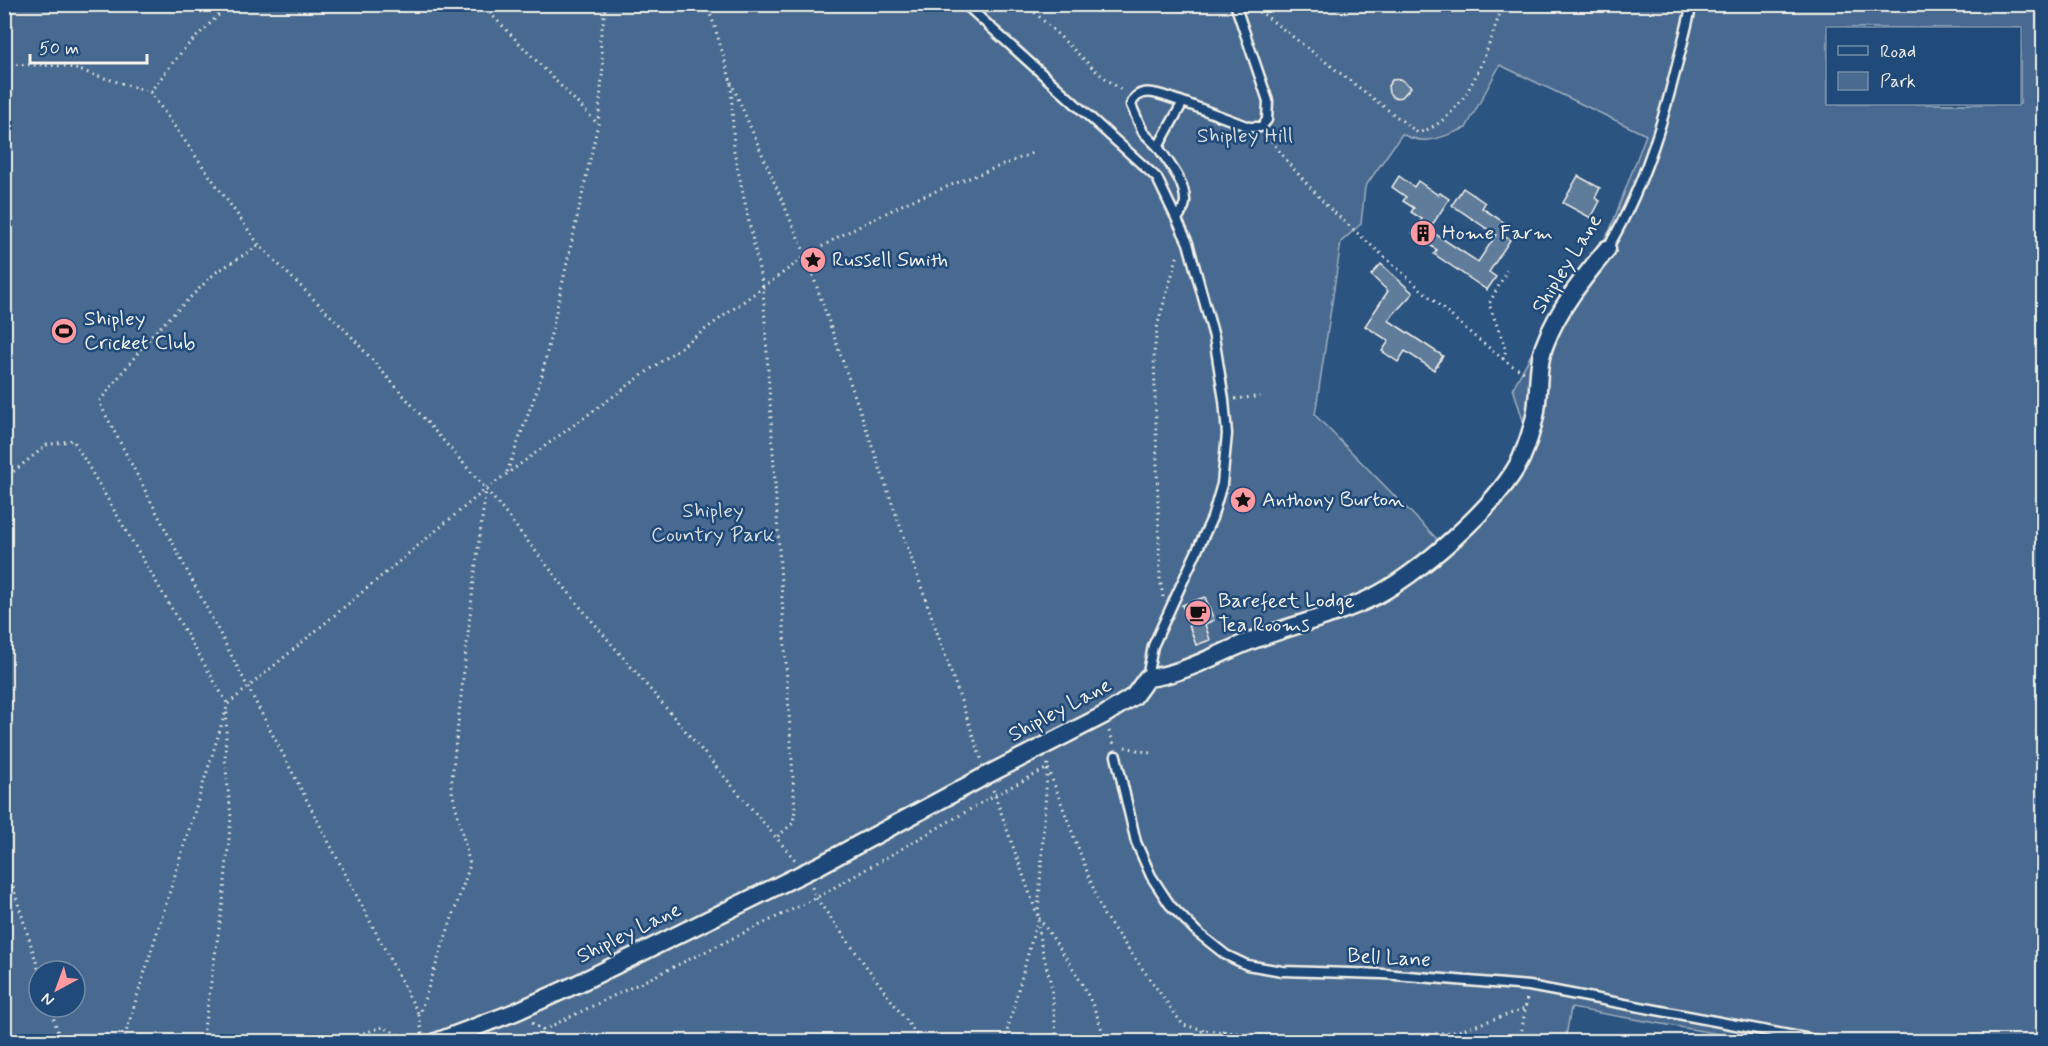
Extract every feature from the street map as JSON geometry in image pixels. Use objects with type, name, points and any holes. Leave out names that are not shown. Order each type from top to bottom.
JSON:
[{"type":"street","name":"Shipley Lane","points":[[436,1041],[515,1012],[577,984],[806,872],[1104,715],[1134,696],[1147,678],[1183,671],[1274,632],[1338,613],[1394,585],[1452,539],[1500,491],[1520,460],[1535,415],[1544,345],[1574,290],[1607,249]]},
{"type":"lane","points":[[965,4],[1157,178],[1184,235],[1214,337],[1227,434],[1222,483],[1212,518],[1154,646],[1147,678]]},
{"type":"lane","name":"Shipley Lane","points":[[1607,249],[1651,154],[1671,88],[1692,4]]},
{"type":"lane","points":[[1177,219],[1184,210],[1186,201],[1178,176],[1158,147],[1143,132],[1131,105],[1137,94],[1148,92],[1183,102],[1249,127],[1261,127],[1267,120],[1268,101],[1235,5]]},
{"type":"lane","points":[[1158,147],[1183,102]]},
{"type":"lane","name":"Bell Lane","points":[[1116,756],[1136,842],[1152,876],[1170,905],[1198,933],[1226,955],[1247,965],[1282,971],[1383,974],[1529,986],[1826,1041]]},
{"type":"path","points":[[150,92],[183,50],[230,4]]},
{"type":"path","points":[[481,4],[598,124]]},
{"type":"path","points":[[507,474],[541,379],[598,124],[603,65],[600,40],[606,4]]},
{"type":"path","points":[[706,4],[731,82],[806,256],[1038,917],[1069,961],[1101,1021],[1105,1041]]},
{"type":"path","points":[[1026,4],[1097,72],[1133,98]]},
{"type":"path","points":[[1235,5],[1262,13],[1418,133],[1429,130],[1444,120],[1461,100],[1490,44],[1503,4]]},
{"type":"path","points":[[4,64],[66,66],[150,92],[259,245],[351,336],[486,489],[581,608],[806,872],[816,898],[922,1041]]},
{"type":"path","points":[[731,82],[734,151],[763,288],[795,810],[793,824],[777,837]]},
{"type":"path","points":[[1261,127],[1290,165],[1329,208],[1475,337],[1503,359],[1539,380]]},
{"type":"path","points":[[123,1041],[228,704],[486,489],[806,256],[838,237],[908,202],[1033,153]]},
{"type":"path","points":[[1166,619],[1160,579],[1154,353],[1158,323],[1184,235]]},
{"type":"path","points":[[259,245],[215,273],[160,327],[99,402],[419,1015],[423,1041]]},
{"type":"path","points":[[1503,359],[1506,350],[1489,304],[1508,270]]},
{"type":"path","points":[[1224,400],[1264,396]]},
{"type":"path","points":[[4,479],[47,445],[73,440],[228,704],[225,760],[231,817],[223,902],[202,1041]]},
{"type":"path","points":[[419,1015],[470,865],[451,787],[486,489]]},
{"type":"path","points":[[1104,715],[1116,756]]},
{"type":"path","points":[[1049,743],[1038,917],[1040,941],[1051,984],[1057,1041]]},
{"type":"path","points":[[1114,745],[1154,754]]},
{"type":"path","points":[[543,1030],[816,898],[995,795],[1048,768]]},
{"type":"path","points":[[1048,768],[1103,914],[1183,1025],[1205,1030],[1330,1041]]},
{"type":"path","points":[[4,858],[35,959]]},
{"type":"path","points":[[1004,1041],[1038,917]]},
{"type":"path","points":[[1520,1041],[1529,986]]},
{"type":"path","points":[[1376,1041],[1458,1031],[1525,1009]]},
{"type":"path","points":[[515,1012],[559,1041]]},
{"type":"path","points":[[54,1019],[61,1041]]},
{"type":"path","points":[[335,1041],[383,1027],[413,1041]]},
{"type":"path","points":[[1179,1041],[1205,1030]]},
{"type":"path","points":[[1217,1041],[1224,1030]]},
{"type":"green space","name":"Shipley Country Park","points":[[5,5],[2043,5],[2043,1041],[1759,1041],[1571,1008],[1565,1042],[5,1041]],"holes":[[[1500,65],[1646,135],[1610,230],[1596,253],[1572,278],[1513,388],[1525,427],[1514,456],[1496,485],[1440,542],[1315,415],[1341,242],[1361,224],[1365,187],[1402,134],[1419,140],[1427,140],[1466,128]]]},
{"type":"building","points":[[1400,79],[1411,87],[1402,97],[1394,98],[1389,93],[1388,86],[1392,80]]},
{"type":"building","name":"Home Farm","points":[[1399,176],[1414,187],[1418,181],[1438,195],[1440,193],[1449,199],[1429,230],[1478,262],[1496,235],[1452,205],[1463,188],[1485,203],[1482,208],[1508,225],[1501,234],[1510,240],[1489,272],[1496,277],[1487,290],[1434,254],[1437,250],[1412,233],[1422,219],[1411,212],[1414,208],[1403,201],[1406,197],[1392,187]]},
{"type":"building","points":[[1578,176],[1600,188],[1595,198],[1600,201],[1591,218],[1563,203]]},
{"type":"building","points":[[1381,264],[1413,293],[1388,320],[1443,356],[1434,370],[1405,351],[1398,362],[1382,351],[1389,341],[1365,326],[1388,291],[1371,275]]},
{"type":"building","name":"Barefeet Lodge Tea Rooms","points":[[1205,597],[1214,620],[1205,624],[1210,640],[1196,645],[1182,605]]},
{"type":"place","name":"Home Farm","points":[[1423,233]]},
{"type":"place","name":"Russell Smith","points":[[813,260]]},
{"type":"place","name":"Shipley Cricket Club","points":[[64,331]]},
{"type":"place","name":"Anthony Burton","points":[[1243,500]]},
{"type":"place","name":"Barefeet Lodge Tea Rooms","points":[[1198,613]]},
{"type":"park label","name":"Shipley Hill","points":[[1245,136]]}]
